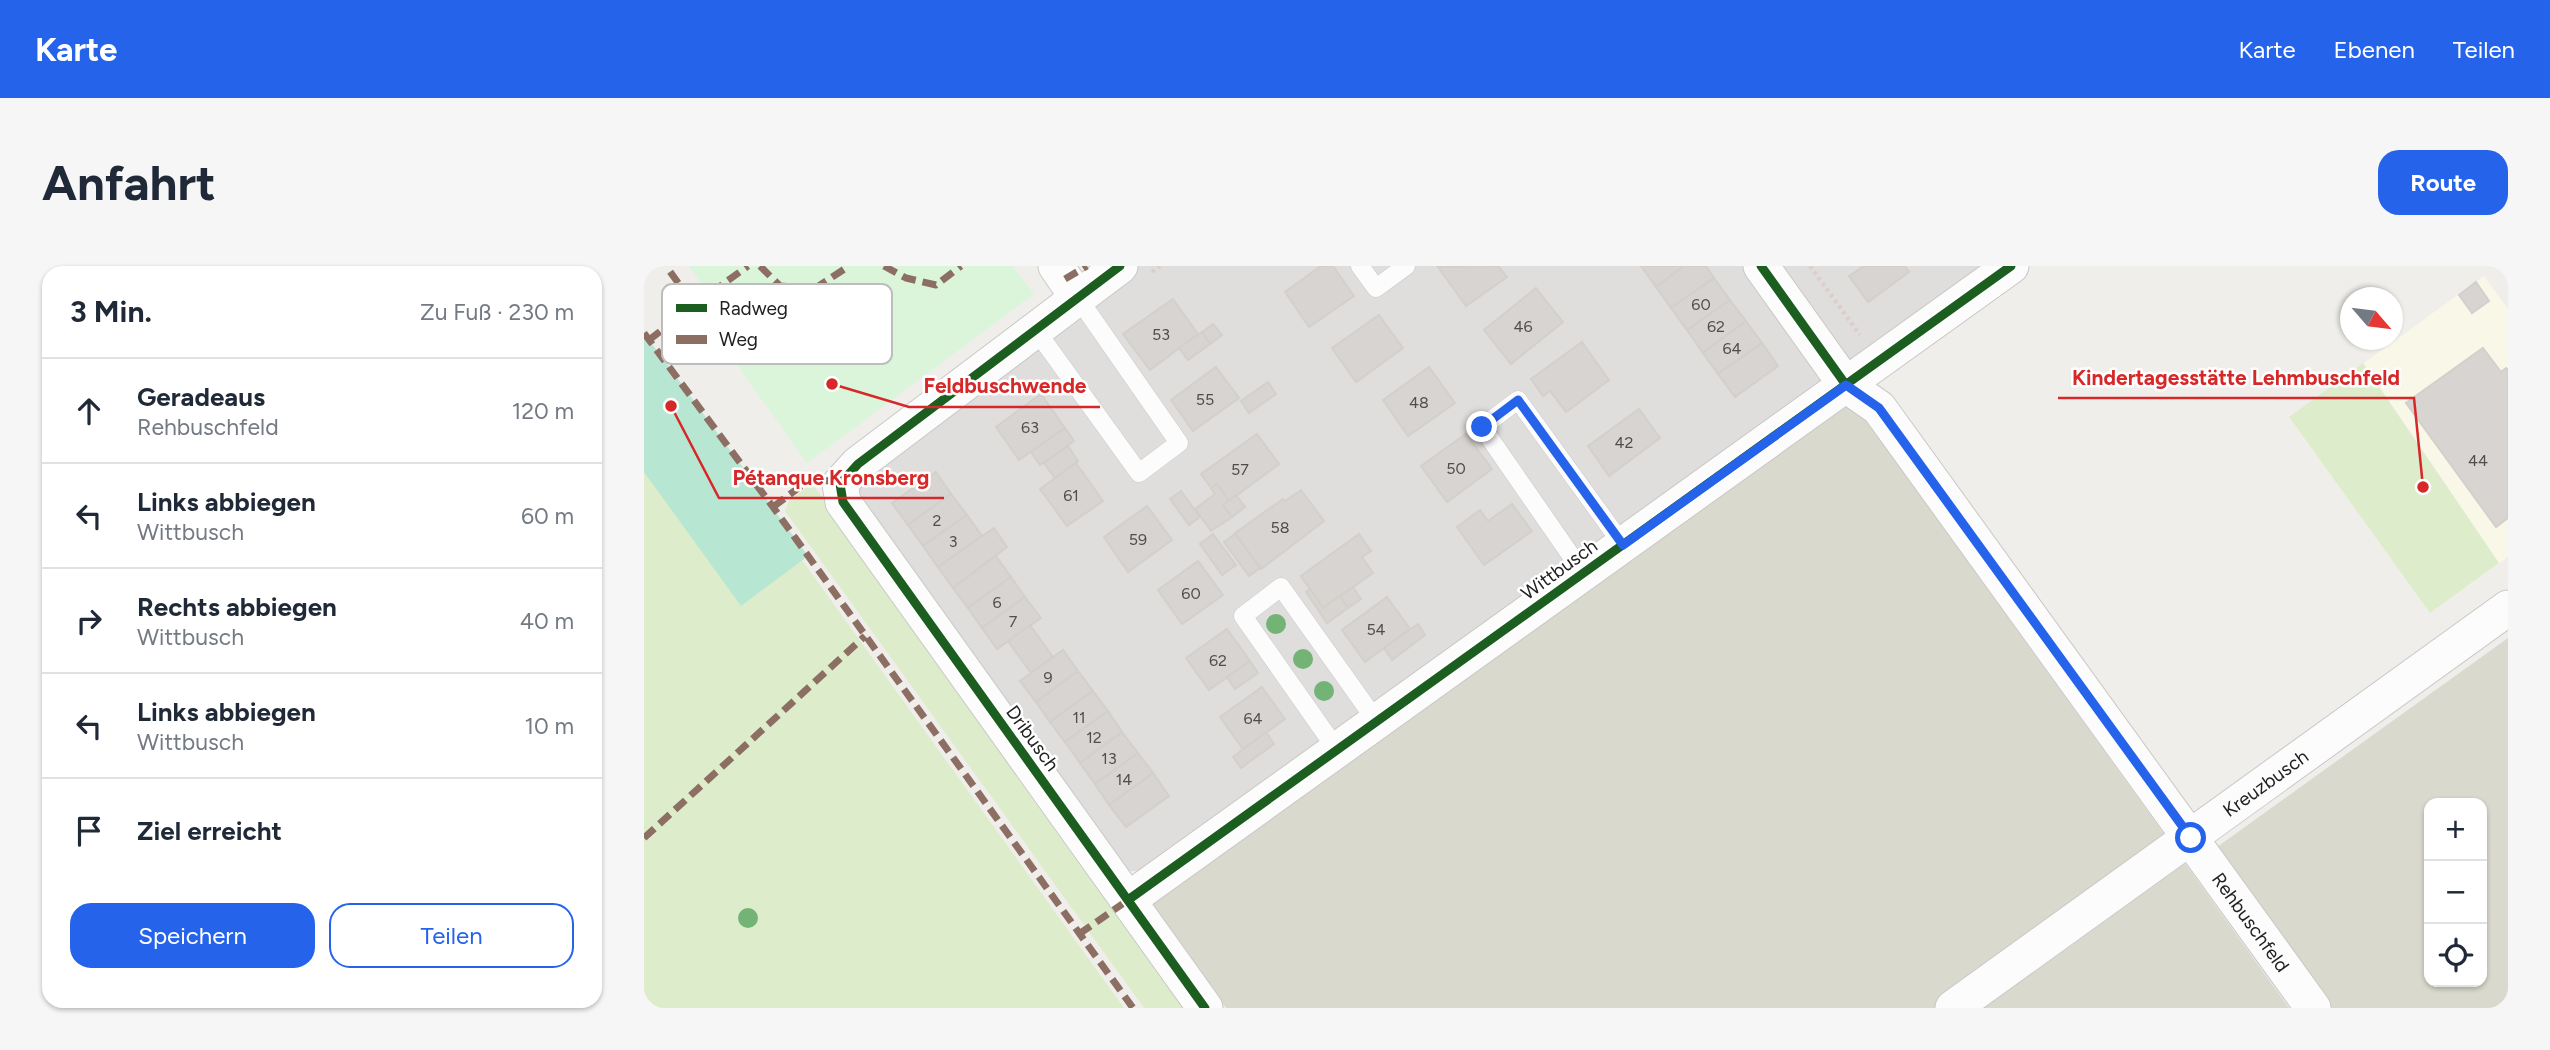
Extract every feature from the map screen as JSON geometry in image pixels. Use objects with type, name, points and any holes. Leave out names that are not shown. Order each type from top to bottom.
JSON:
[{"type":"street","points":[[1056,266],[1078,298]]},
{"type":"street","points":[[1035,329],[1120,266]]},
{"type":"street","name":"Rehbuschfeld","points":[[1761,266],[1846,385],[1879,408],[2313,1008]]},
{"type":"street","name":"Wittbusch","points":[[1128,900],[2011,266]]},
{"type":"street","name":"Dribusch","points":[[1035,329],[858,464],[840,484],[843,502],[1205,1008]]},
{"type":"street","name":"Kreuzbusch","points":[[1953,1008],[2508,608]]},
{"type":"lane","points":[[1360,266],[1376,288],[1406,266]]},
{"type":"lane","points":[[1035,329],[1139,473],[1179,443],[1078,298]]},
{"type":"lane","name":"Wittbusch","points":[[1583,573],[1482,427],[1518,400],[1623,545]]},
{"type":"lane","points":[[1337,750],[1243,616],[1281,587],[1377,722]]},
{"type":"path","points":[[1810,266],[1878,362]]},
{"type":"shaded area","points":[[1137,266],[1989,266],[1148,871],[1130,871],[1116,858],[854,493],[864,473]]},
{"type":"shaded area","points":[[2484,276],[2508,309],[2508,557],[2430,613],[2289,417],[2382,350],[2403,350],[2403,335]]},
{"type":"shaded area","points":[[1849,396],[2289,1008],[1226,1008],[1149,902]]},
{"type":"shaded area","points":[[2508,638],[2508,1008],[2332,1008],[2217,847]]},
{"type":"green space","points":[[689,266],[1013,266],[1034,294],[807,463],[736,364],[892,364],[892,284],[701,284]]},
{"type":"green space","points":[[644,333],[662,357],[662,364],[667,364],[808,556],[741,606],[644,472]]},
{"type":"green space","points":[[644,352],[798,563],[802,560],[1124,1008],[644,1008]]},
{"type":"green space","points":[[2363,363],[2499,563],[2430,613],[2289,417]]},
{"type":"green space","points":[[812,483],[1187,1008],[1144,1008],[785,511],[789,501]]},
{"type":"building","points":[[1321,266],[1333,266],[1354,296],[1309,327],[1285,292]]},
{"type":"building","points":[[1498,266],[1507,277],[1466,306],[1438,267]]},
{"type":"building","points":[[1641,266],[1684,266],[1656,287]]},
{"type":"building","points":[[1684,266],[1706,266],[1714,278],[1671,308],[1656,287]]},
{"type":"building","points":[[1864,266],[1905,266],[1909,272],[1868,302],[1849,276]]},
{"type":"building","points":[[1714,278],[1730,300],[1687,330],[1671,308]]},
{"type":"building","points":[[2476,282],[2489,301],[2472,313],[2459,295]]},
{"type":"building","points":[[1536,288],[1563,322],[1511,364],[1484,330]]},
{"type":"building","points":[[1173,299],[1198,334],[1150,370],[1123,334]]},
{"type":"building","points":[[1730,300],[1746,321],[1703,353],[1687,330]]},
{"type":"building","points":[[1379,315],[1403,348],[1356,382],[1332,348]]},
{"type":"building","points":[[1746,321],[1762,343],[1718,374],[1703,353]]},
{"type":"building","points":[[1213,324],[1222,335],[1210,344],[1202,332]]},
{"type":"building","points":[[1202,332],[1210,344],[1188,360],[1179,348]]},
{"type":"building","points":[[1582,342],[1609,380],[1566,412],[1550,391],[1543,396],[1531,379]]},
{"type":"building","points":[[1762,343],[1778,366],[1735,397],[1718,374]]},
{"type":"building","points":[[2483,348],[2501,372],[2506,368],[2508,370],[2508,518],[2496,527],[2406,403]]},
{"type":"building","points":[[1216,367],[1239,398],[1193,431],[1171,400]]},
{"type":"building","points":[[1429,367],[1455,403],[1408,436],[1383,400]]},
{"type":"building","points":[[1268,382],[1276,394],[1249,413],[1241,401]]},
{"type":"building","points":[[1041,394],[1065,428],[1019,460],[996,427]]},
{"type":"building","points":[[1639,409],[1660,438],[1609,476],[1588,446]]},
{"type":"building","points":[[1065,428],[1074,441],[1040,465],[1031,452]]},
{"type":"building","points":[[1257,434],[1279,464],[1229,501],[1217,484],[1211,488],[1201,474]]},
{"type":"building","points":[[1466,434],[1492,469],[1447,502],[1421,466]]},
{"type":"building","points":[[1068,446],[1078,461],[1055,478],[1044,463]]},
{"type":"building","points":[[1076,463],[1103,501],[1067,526],[1040,489]]},
{"type":"building","points":[[936,472],[951,494],[908,525],[892,503]]},
{"type":"building","points":[[1217,484],[1229,501],[1223,505],[1232,517],[1211,531],[1195,509],[1215,494],[1211,488]]},
{"type":"building","points":[[1301,490],[1324,521],[1261,569],[1235,533],[1283,499],[1285,501]]},
{"type":"building","points":[[1181,491],[1200,517],[1189,525],[1170,499]]},
{"type":"building","points":[[951,494],[967,515],[923,546],[908,525]]},
{"type":"building","points":[[1236,495],[1245,507],[1232,517],[1223,505]]},
{"type":"building","points":[[1512,504],[1532,531],[1484,565],[1457,527],[1480,510],[1488,521]]},
{"type":"building","points":[[1147,506],[1172,540],[1128,572],[1104,537]]},
{"type":"building","points":[[967,515],[982,536],[938,567],[923,546]]},
{"type":"building","points":[[994,528],[1007,547],[953,588],[938,567]]},
{"type":"building","points":[[1213,534],[1236,565],[1222,575],[1200,544]]},
{"type":"building","points":[[1235,534],[1260,568],[1249,576],[1224,542]]},
{"type":"building","points":[[1359,534],[1371,551],[1362,557],[1373,573],[1323,608],[1301,576]]},
{"type":"building","points":[[996,556],[1011,577],[968,608],[953,588]]},
{"type":"building","points":[[1198,561],[1223,595],[1182,624],[1158,590]]},
{"type":"building","points":[[1011,577],[1025,597],[982,628],[968,608]]},
{"type":"building","points":[[1353,587],[1361,599],[1348,608],[1340,596]]},
{"type":"building","points":[[1310,589],[1323,608],[1340,596],[1348,608],[1327,623],[1306,592]]},
{"type":"building","points":[[1025,597],[1041,618],[997,649],[982,628]]},
{"type":"building","points":[[1387,597],[1410,629],[1365,662],[1342,630]]},
{"type":"building","points":[[1418,624],[1425,635],[1392,660],[1384,648]]},
{"type":"building","points":[[1030,625],[1053,657],[1031,673],[1008,641]]},
{"type":"building","points":[[1227,629],[1250,661],[1209,690],[1186,658]]},
{"type":"building","points":[[1063,650],[1078,671],[1036,702],[1020,681]]},
{"type":"building","points":[[1250,661],[1258,673],[1235,689],[1227,677]]},
{"type":"building","points":[[1078,671],[1093,691],[1050,722],[1036,702]]},
{"type":"building","points":[[1262,687],[1285,719],[1243,749],[1220,717]]},
{"type":"building","points":[[1093,691],[1108,711],[1065,742],[1050,722]]},
{"type":"building","points":[[1108,711],[1122,732],[1080,763],[1065,742]]},
{"type":"building","points":[[1122,732],[1138,753],[1095,784],[1080,763]]},
{"type":"building","points":[[1266,732],[1274,744],[1241,768],[1233,757]]},
{"type":"building","points":[[1138,753],[1153,773],[1109,805],[1095,784]]},
{"type":"building","points":[[1153,773],[1169,796],[1126,827],[1109,805]]},
{"type":"marked path","points":[[666,266],[679,284]]},
{"type":"marked path","points":[[723,284],[748,266]]},
{"type":"marked path","points":[[760,266],[778,284]]},
{"type":"marked path","points":[[822,284],[849,266]]},
{"type":"marked path","points":[[884,266],[906,278],[936,285],[961,266]]},
{"type":"marked path","points":[[1065,279],[1087,266]]},
{"type":"marked path","points":[[649,340],[662,330]]},
{"type":"marked path","points":[[644,333],[662,357]]},
{"type":"marked path","points":[[667,364],[1133,1008]]},
{"type":"marked path","points":[[773,507],[813,477],[840,484],[841,490]]},
{"type":"marked path","points":[[644,838],[865,636]]},
{"type":"marked path","points":[[1079,934],[1128,900],[1125,896]]},
{"type":"cycle path","points":[[1120,266],[858,464],[840,484],[843,502],[1205,1008]]},
{"type":"cycle path","points":[[1761,266],[1846,385]]},
{"type":"cycle path","points":[[1128,900],[2011,266]]},
{"type":"place","name":"Feldbuschwende","points":[[832,384]]},
{"type":"place","name":"Pétanque Kronsberg","points":[[671,406]]},
{"type":"place","name":"Kindertagesstätte Lehmbuschfeld","points":[[2423,487]]},
{"type":"route","points":[[1482,427],[1518,400],[1623,545],[1846,385],[1879,408],[2191,838]]}]
